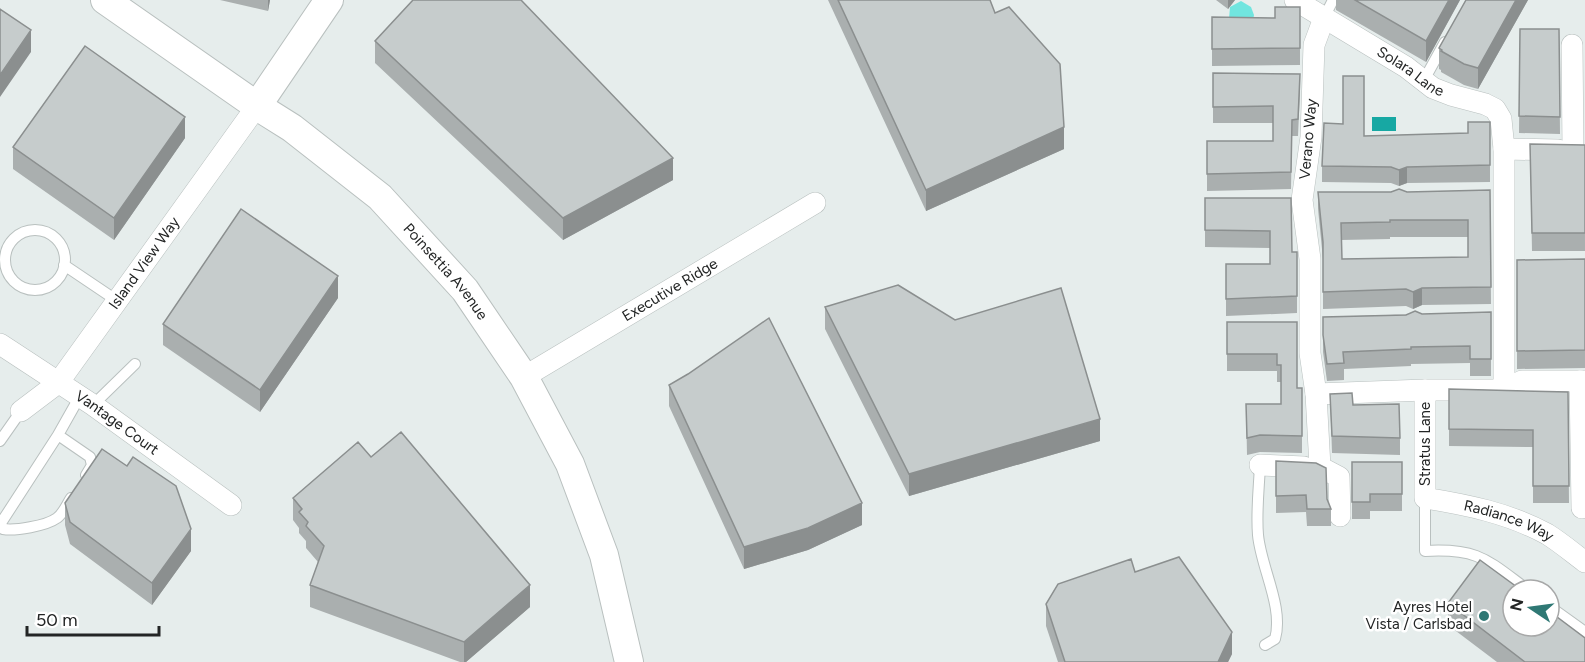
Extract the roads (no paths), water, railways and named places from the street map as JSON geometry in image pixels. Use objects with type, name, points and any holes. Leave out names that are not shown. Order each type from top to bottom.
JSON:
[{"type":"main road","name":"Poinsettia Avenue","points":[[105,0],[256,106],[292,128],[380,197],[465,290],[524,377],[570,464],[604,555],[629,662]]},
{"type":"main road","points":[[256,106],[329,0]]},
{"type":"street","name":"Solara Lane","points":[[1295,0],[1329,9],[1433,88],[1485,104],[1495,109],[1501,119],[1504,149],[1504,390]]},
{"type":"street","name":"Verano Way","points":[[1320,467],[1316,394],[1310,353],[1298,324],[1310,259],[1301,199],[1311,137],[1314,45],[1329,9]]},
{"type":"street","points":[[1504,149],[1579,150],[1572,45]]},
{"type":"street","name":"Verano Way","points":[[1291,78],[1313,78]]},
{"type":"street","name":"Island View Way","points":[[21,411],[57,383],[256,106]]},
{"type":"street","points":[[1482,194],[1504,194]]},
{"type":"street","name":"Executive Ridge","points":[[524,377],[815,203]]},
{"type":"street","points":[[1504,264],[1527,264]]},
{"type":"street","points":[[1481,317],[1504,316]]},
{"type":"street","points":[[1298,324],[1330,321]]},
{"type":"street","name":"Vantage Court","points":[[0,344],[86,401],[231,505]]},
{"type":"street","points":[[1316,394],[1504,390],[1522,381],[1583,381],[1582,508]]},
{"type":"street","name":"Stratus Lane","points":[[1425,390],[1425,498]]},
{"type":"street","points":[[1260,465],[1353,467]]},
{"type":"street","points":[[1320,467],[1339,477],[1340,516]]},
{"type":"street","name":"Radiance Way","points":[[1425,498],[1475,506],[1517,520],[1549,535],[1585,562]]},
{"type":"lane","points":[[1424,80],[1452,30]]},
{"type":"lane","points":[[64,265],[61,274],[47,288],[28,290],[19,286],[6,271],[4,261],[10,242],[17,235],[36,230],[46,232],[55,237],[61,245],[64,265],[116,300]]},
{"type":"lane","points":[[58,435],[90,457],[92,465],[56,518],[13,531],[3,529],[1,523],[3,518],[58,435],[86,401],[135,364]]},
{"type":"lane","points":[[0,441],[21,411]]},
{"type":"lane","points":[[1260,465],[1258,533],[1262,560],[1277,612],[1275,639],[1265,645]]},
{"type":"lane","points":[[1425,498],[1425,550],[1468,552],[1488,560],[1512,578]]},
{"type":"lane","points":[[1561,615],[1585,632]]},
{"type":"place","name":"Ayres Hotel Vista / Carlsbad","points":[[1484,616]]}]
